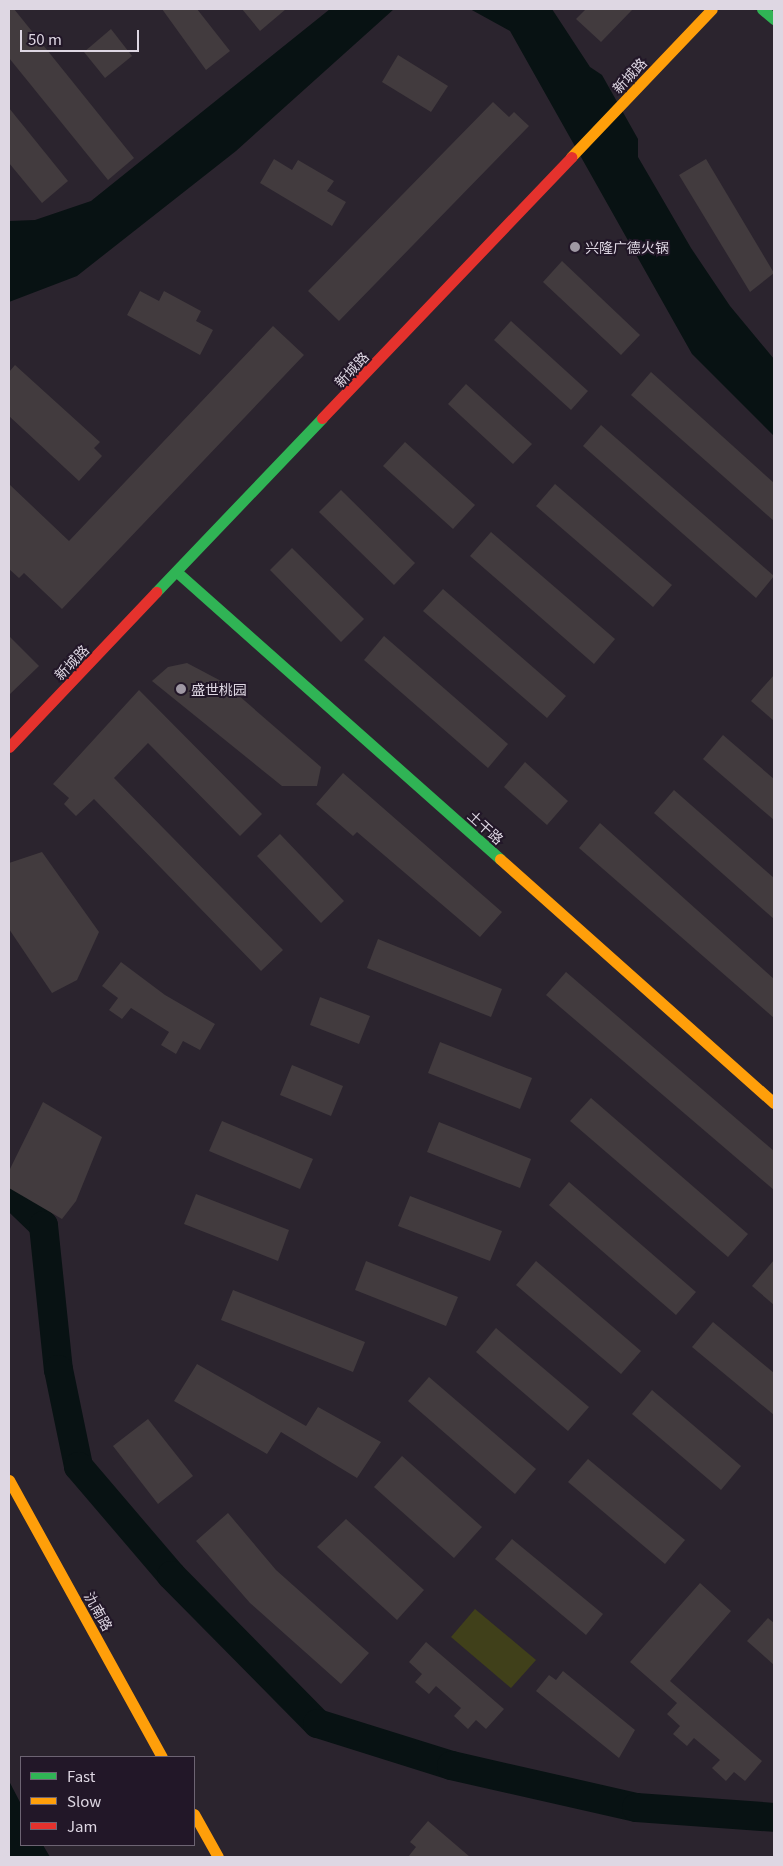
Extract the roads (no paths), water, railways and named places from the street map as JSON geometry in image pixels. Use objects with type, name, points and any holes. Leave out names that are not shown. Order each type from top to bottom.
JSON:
[{"type":"street","name":"新城路","points":[[9,748],[178,573],[194,563],[712,9]]},
{"type":"street","points":[[762,9],[774,19]]},
{"type":"street","name":"土干路","points":[[178,573],[774,1103]]},
{"type":"street","name":"氿南路","points":[[9,1480],[161,1756]]},
{"type":"street","points":[[195,1816],[218,1857]]},
{"type":"waterway","points":[[9,1192],[43,1225],[58,1369],[78,1466],[171,1575],[317,1723],[451,1765],[636,1807],[774,1817]]},
{"type":"place","name":"兴隆广德火锅","points":[[575,247]]},
{"type":"place","name":"盛世桃园","points":[[181,689]]}]
